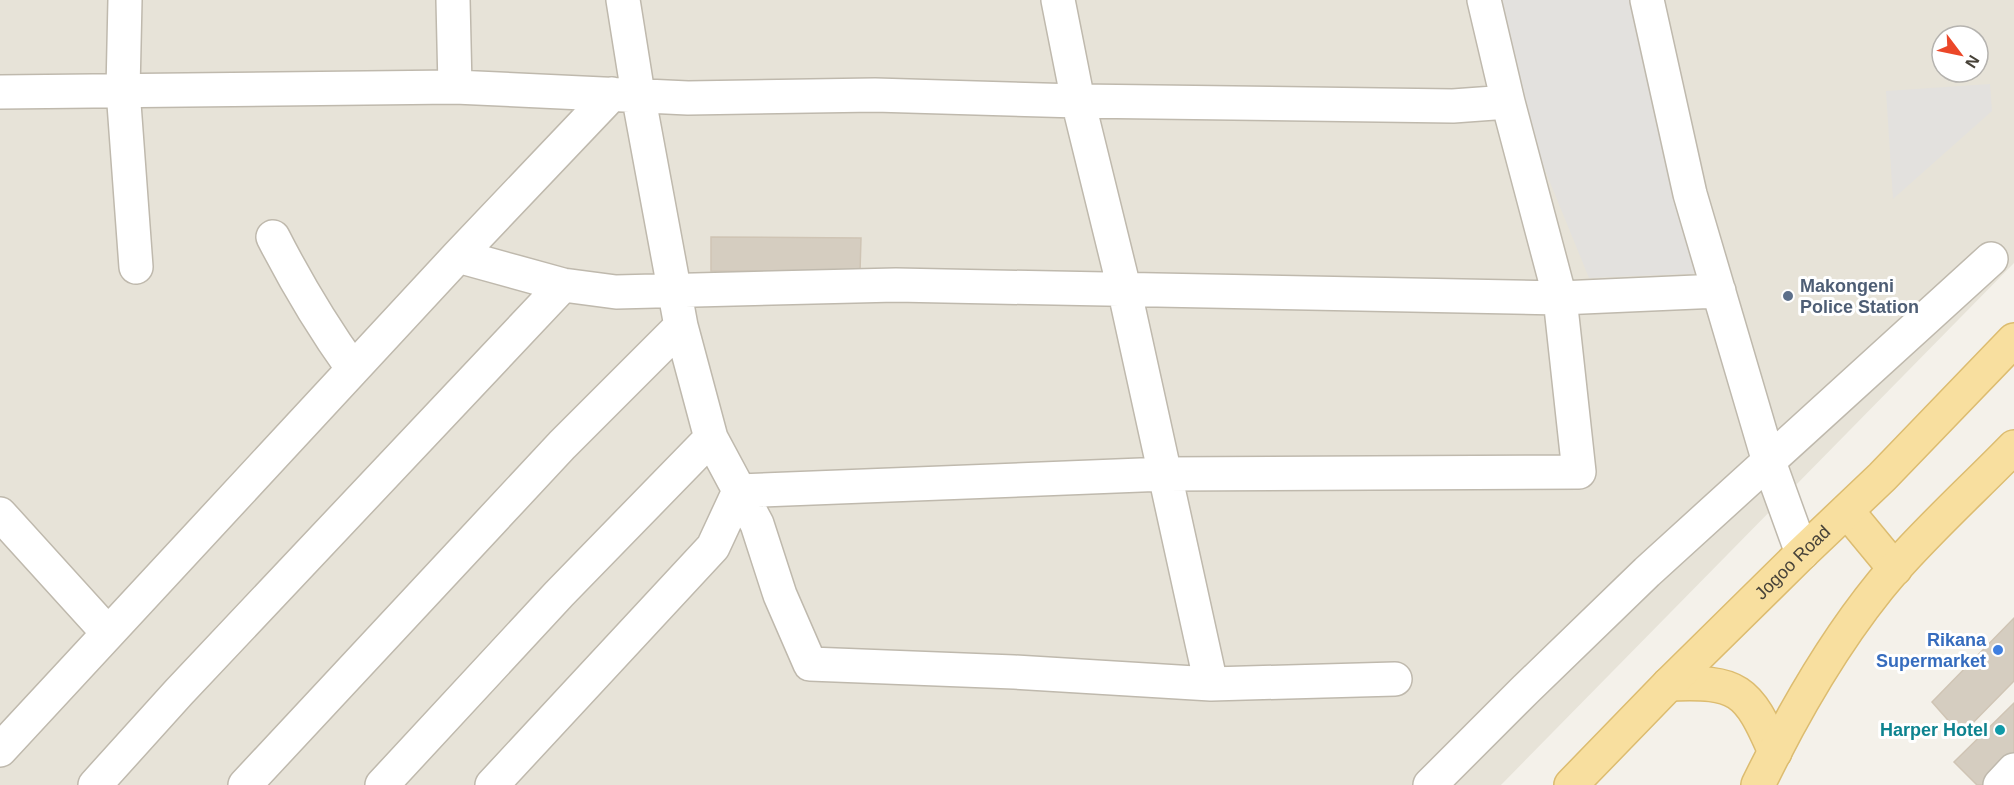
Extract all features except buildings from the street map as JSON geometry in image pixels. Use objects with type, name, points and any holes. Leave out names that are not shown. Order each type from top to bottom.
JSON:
[{"type":"main road","name":"Jogoo Road","points":[[1571,785],[1669,684],[1847,511],[2014,340]]},
{"type":"main road","points":[[1758,785],[1802,702],[1852,625],[1895,569],[2014,447]]},
{"type":"main road","points":[[1847,511],[1895,569]]},
{"type":"main road","points":[[1669,684],[1704,682],[1731,688],[1752,704],[1775,752]]},
{"type":"street","points":[[125,0],[123,90],[136,267]]},
{"type":"street","points":[[453,0],[455,87]]},
{"type":"street","points":[[623,0],[625,94],[681,326],[711,438],[757,524],[780,595],[810,664],[1014,672],[1210,684],[1395,680]]},
{"type":"street","points":[[1058,0],[1078,101],[1124,288],[1166,474],[1210,684]]},
{"type":"street","points":[[739,491],[1166,474],[1579,472],[1560,297],[1508,102],[1484,0]]},
{"type":"street","points":[[1647,0],[1690,194],[1769,462],[1802,553]]},
{"type":"street","points":[[0,92],[455,87],[688,98],[875,95],[1078,101],[1453,106],[1508,102]]},
{"type":"street","points":[[0,750],[458,256],[625,94]]},
{"type":"street","points":[[273,237],[300,290],[323,328],[353,369]]},
{"type":"street","points":[[458,256],[563,285],[616,292],[896,285],[1560,297],[1719,291]]},
{"type":"street","points":[[1430,785],[1647,572],[1991,259]]},
{"type":"street","points":[[95,785],[187,683],[563,285]]},
{"type":"street","points":[[245,785],[562,445],[681,326]]},
{"type":"street","points":[[382,785],[560,594],[711,438]]},
{"type":"street","points":[[492,785],[713,547],[739,491]]},
{"type":"street","points":[[0,514],[108,633]]},
{"type":"street","points":[[2000,785],[2014,770]]},
{"type":"shaded area","points":[[0,0],[2014,0],[2014,263],[1501,785],[0,785]]},
{"type":"shaded area","points":[[1495,0],[1630,0],[1708,273],[1589,278],[1525,121]]},
{"type":"shaded area","points":[[1990,84],[1992,111],[1893,199],[1886,91]]},
{"type":"place","name":"Makongeni Police Station","points":[[1788,296]]},
{"type":"place","name":"Rikana Supermarket","points":[[1998,650]]},
{"type":"place","name":"Harper Hotel","points":[[2000,730]]}]
